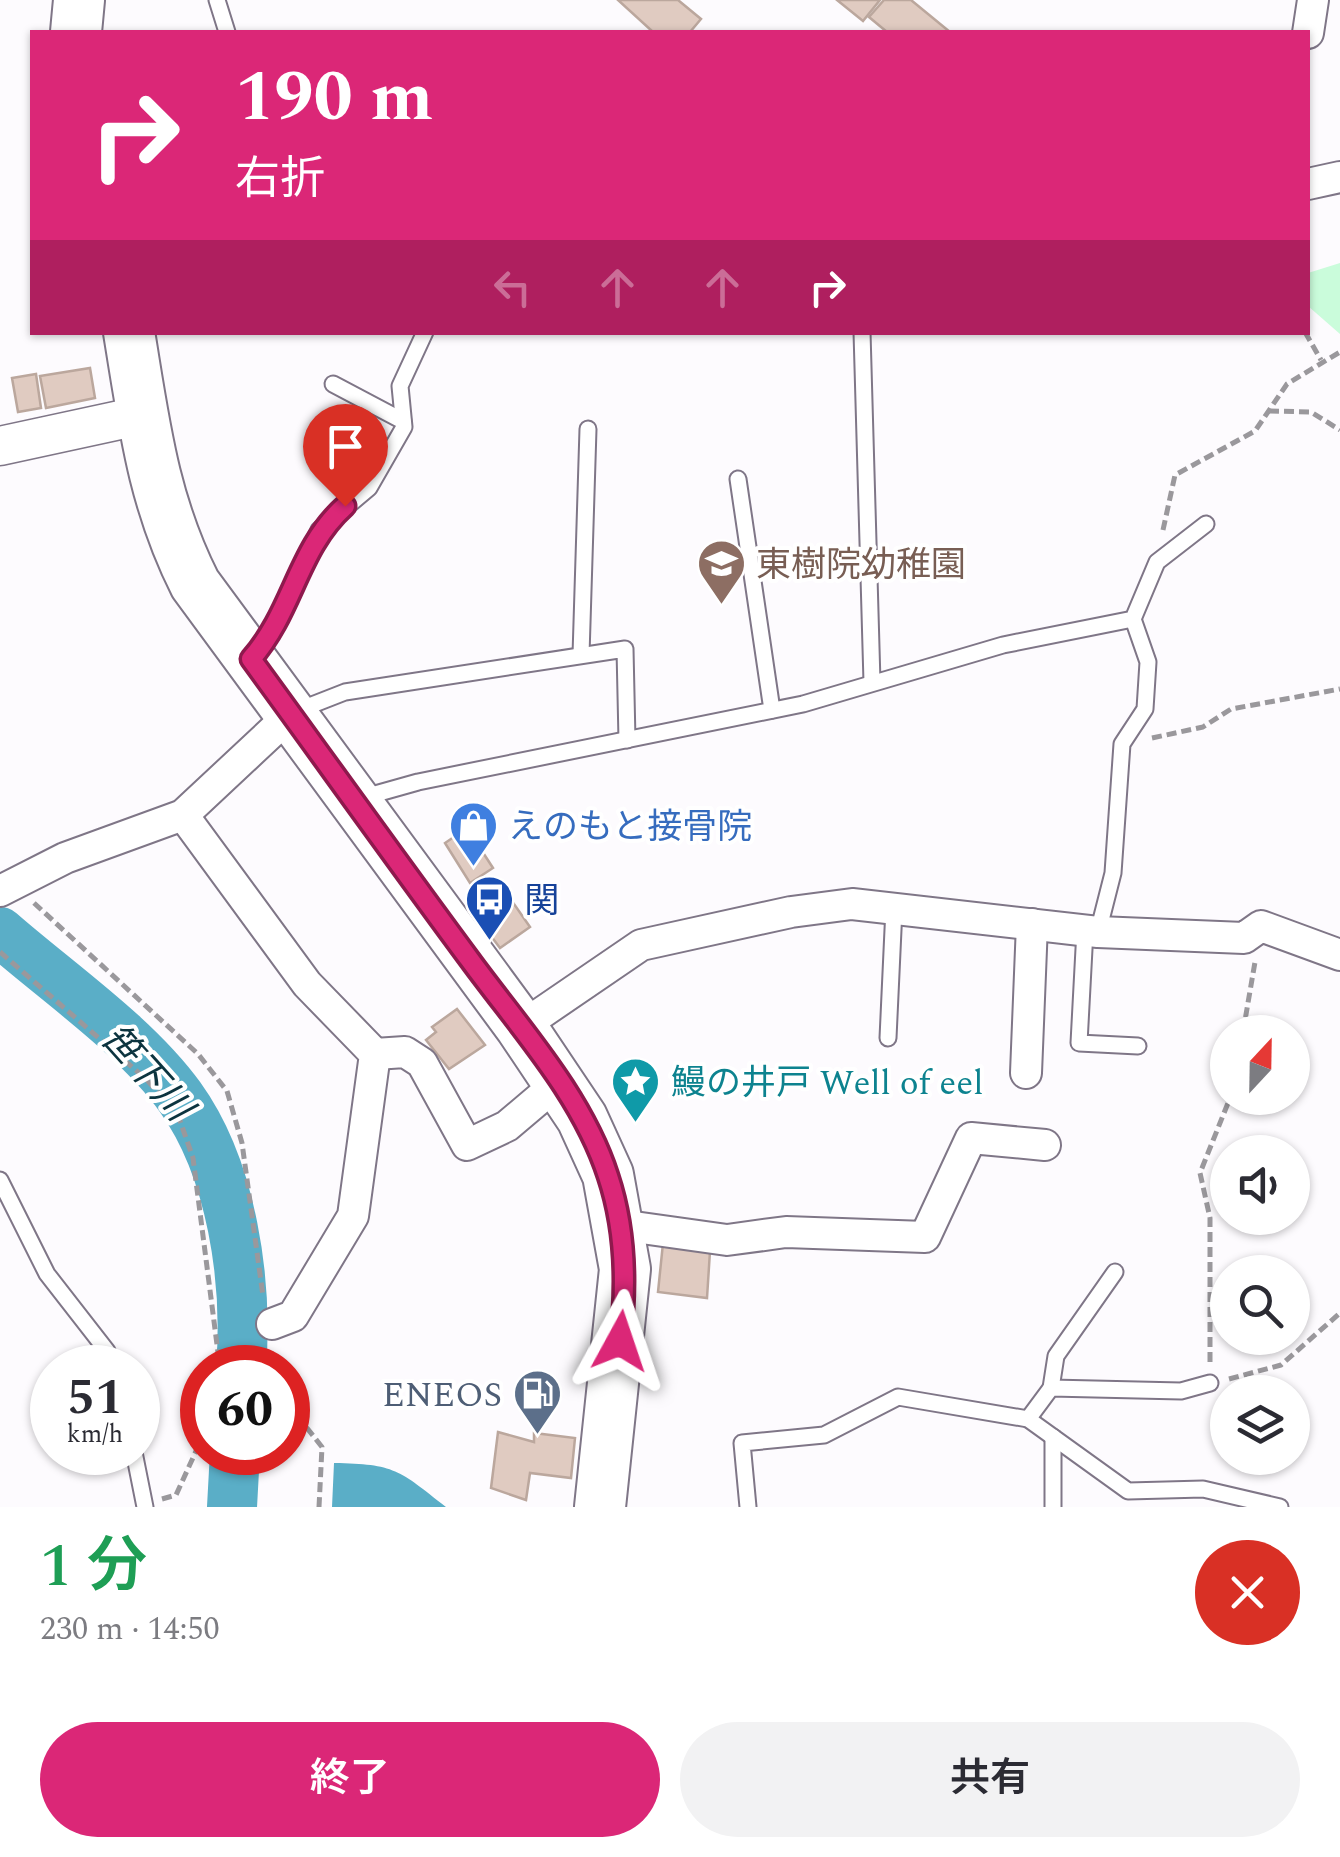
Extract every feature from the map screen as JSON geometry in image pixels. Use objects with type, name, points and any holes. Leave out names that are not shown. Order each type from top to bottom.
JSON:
[{"type":"main road","points":[[76,30],[79,0]]},
{"type":"main road","points":[[130,335],[152,478],[175,544],[196,584],[521,1027],[582,1118],[608,1175],[620,1225],[624,1311],[600,1507]]},
{"type":"street","points":[[1308,30],[1312,0]]},
{"type":"street","points":[[1310,184],[1340,177]]},
{"type":"street","points":[[0,446],[143,416]]},
{"type":"street","points":[[5,887],[65,858],[183,815],[291,714]]},
{"type":"street","points":[[183,815],[307,984],[374,1054],[405,1052],[422,1063],[467,1145],[507,1126],[559,1082]]},
{"type":"street","points":[[521,1027],[640,945],[791,912],[852,904],[1092,931],[1244,938],[1261,926],[1340,955]]},
{"type":"street","points":[[1026,1073],[1032,924]]},
{"type":"street","points":[[272,1324],[293,1316],[353,1216],[374,1054]]},
{"type":"street","points":[[620,1225],[727,1240],[786,1232],[924,1238],[972,1138],[1045,1145]]},
{"type":"lane","points":[[217,0],[225,30]]},
{"type":"lane","points":[[251,659],[286,606],[319,530],[370,488],[404,428],[400,386],[425,335]]},
{"type":"lane","points":[[862,335],[872,682]]},
{"type":"lane","points":[[333,384],[403,421]]},
{"type":"lane","points":[[581,655],[588,428]]},
{"type":"lane","points":[[738,479],[772,710]]},
{"type":"lane","points":[[1138,1046],[1080,1043],[1092,931],[1113,873],[1122,744],[1145,709],[1148,662],[1133,619],[1157,562],[1206,524]]},
{"type":"lane","points":[[352,801],[418,782],[772,710],[1003,644],[1133,619]]},
{"type":"lane","points":[[291,714],[345,692],[625,648],[627,740]]},
{"type":"lane","points":[[888,1038],[894,908]]},
{"type":"lane","points":[[0,1180],[47,1274],[102,1345]]},
{"type":"lane","points":[[1028,1419],[1052,1388],[1056,1356],[1115,1272]]},
{"type":"lane","points":[[1052,1388],[1181,1391],[1210,1384]]},
{"type":"lane","points":[[748,1507],[742,1443],[824,1435],[898,1397],[1028,1419],[1128,1491],[1203,1489],[1280,1507]]},
{"type":"lane","points":[[1053,1437],[1053,1507]]},
{"type":"lane","points":[[139,1475],[145,1506]]},
{"type":"lane","points":[[1169,1490],[1174,1507]]},
{"type":"path","points":[[1307,335],[1320,360]]},
{"type":"path","points":[[1157,562],[1175,475],[1254,431],[1288,384],[1320,360],[1340,352]]},
{"type":"path","points":[[1269,410],[1311,412],[1340,430]]},
{"type":"path","points":[[1122,744],[1203,727],[1231,709],[1340,689]]},
{"type":"path","points":[[5,887],[198,1054],[227,1091],[242,1143],[260,1283],[272,1324],[271,1345]]},
{"type":"path","points":[[1246,1015],[1261,926]]},
{"type":"path","points":[[0,952],[147,1080],[183,1124],[193,1158],[217,1345]]},
{"type":"path","points":[[1210,1375],[1210,1218],[1200,1172],[1223,1115]]},
{"type":"path","points":[[1244,1375],[1281,1365],[1340,1313]]},
{"type":"path","points":[[310,1431],[322,1446],[319,1507]]},
{"type":"path","points":[[145,1506],[176,1495],[185,1475]]},
{"type":"green space","points":[[1340,263],[1340,334],[1310,308],[1310,272]]},
{"type":"water","points":[[334,1463],[371,1465],[395,1472],[446,1507],[332,1507]]},
{"type":"building","points":[[618,0],[678,0],[701,19],[692,30],[651,30]]},
{"type":"building","points":[[837,0],[880,0],[863,21]]},
{"type":"building","points":[[884,0],[911,0],[948,30],[885,30],[869,17]]},
{"type":"building","points":[[90,368],[95,398],[46,408],[40,376]]},
{"type":"building","points":[[36,374],[41,408],[18,412],[12,378]]},
{"type":"building","points":[[467,828],[493,868],[470,883],[445,843]]},
{"type":"building","points":[[498,881],[530,927],[500,948],[473,912],[489,900],[483,891]]},
{"type":"building","points":[[457,1009],[485,1045],[449,1069],[426,1040],[436,1032],[432,1027]]},
{"type":"building","points":[[663,1243],[710,1251],[707,1298],[658,1292]]},
{"type":"building","points":[[498,1432],[534,1442],[534,1433],[575,1438],[571,1478],[530,1473],[526,1500],[491,1488]]},
{"type":"waterway","name":"笹下川","points":[[0,932],[141,1053],[180,1097],[198,1126],[224,1191],[233,1227],[242,1299],[242,1345]]},
{"type":"waterway","name":"笹下川","points":[[232,1507],[234,1475]]},
{"type":"place","name":"東樹院幼稚園","points":[[721,606]]},
{"type":"place","name":"えのもと接骨院","points":[[473,868]]},
{"type":"place","name":"関","points":[[489,942]]},
{"type":"place","name":"鰻の井戸 Well of eel","points":[[636,1124]]},
{"type":"place","name":"ENEOS","points":[[537,1436]]},
{"type":"route","points":[[345,506],[319,530],[286,606],[251,659],[521,1027],[582,1118],[608,1175],[620,1225],[626,1268],[620,1341]]}]
